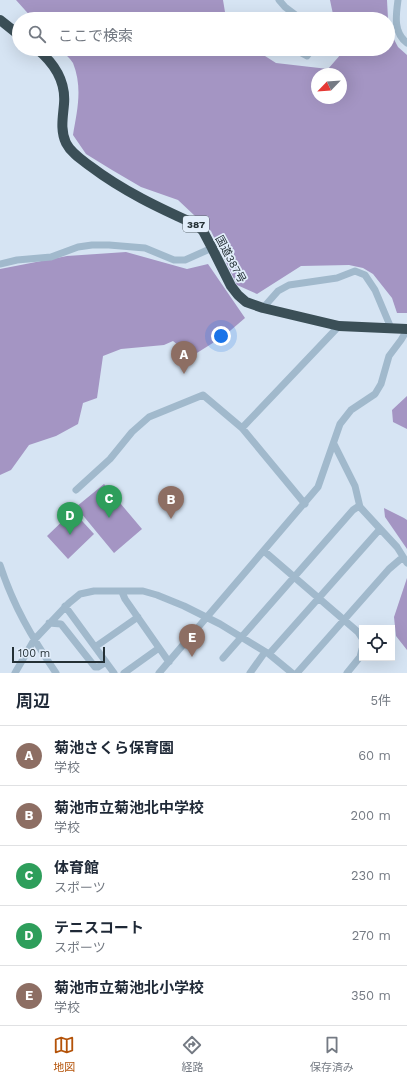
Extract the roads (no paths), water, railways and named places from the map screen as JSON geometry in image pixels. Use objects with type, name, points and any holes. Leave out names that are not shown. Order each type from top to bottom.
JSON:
[{"type":"highway","points":[[0,20],[12,29]]},
{"type":"highway","name":"国道387号","points":[[45,56],[51,62],[61,81],[64,91],[63,134],[67,144],[73,152],[103,176],[133,194],[197,224],[203,231],[231,286],[246,302],[263,308],[339,326],[407,330]]},
{"type":"street","points":[[279,0],[292,12]]},
{"type":"street","points":[[398,0],[397,29],[401,38],[407,43]]},
{"type":"street","points":[[0,264],[17,260],[51,257],[78,247],[92,245],[145,248],[174,260],[185,260],[212,248]]},
{"type":"street","points":[[263,308],[278,291],[289,285],[337,278],[355,271],[365,275],[375,290],[391,328]]},
{"type":"street","points":[[242,428],[339,326]]},
{"type":"street","points":[[159,673],[318,487],[340,424],[351,410],[375,394],[381,384],[389,356],[407,330]]},
{"type":"street","points":[[76,490],[110,459],[132,432],[149,416],[203,395],[242,428],[305,504]]},
{"type":"street","points":[[297,673],[389,569],[405,560],[397,548],[359,506],[355,486],[334,444]]},
{"type":"street","points":[[223,658],[353,510],[359,506]]},
{"type":"street","points":[[250,673],[380,529]]},
{"type":"street","points":[[264,551],[359,633]]},
{"type":"street","points":[[0,565],[16,608],[34,640],[56,673]]},
{"type":"street","points":[[15,673],[34,640],[65,606],[80,594],[94,591],[143,591],[184,606],[220,624],[267,653],[292,673]]},
{"type":"street","points":[[122,592],[125,599],[169,662]]},
{"type":"street","points":[[65,606],[114,673]]},
{"type":"street","points":[[95,647],[138,617]]},
{"type":"street","points":[[49,623],[61,624],[95,667],[98,667],[106,662]]},
{"type":"street","points":[[124,673],[160,648]]},
{"type":"street","points":[[347,673],[359,658]]},
{"type":"place","name":"菊池さくら保育園","points":[[184,374]]},
{"type":"place","name":"体育館","points":[[109,518]]},
{"type":"place","name":"菊池市立菊池北中学校","points":[[171,519]]},
{"type":"place","name":"テニスコート","points":[[70,535]]},
{"type":"place","name":"菊池市立菊池北小学校","points":[[192,657]]}]
